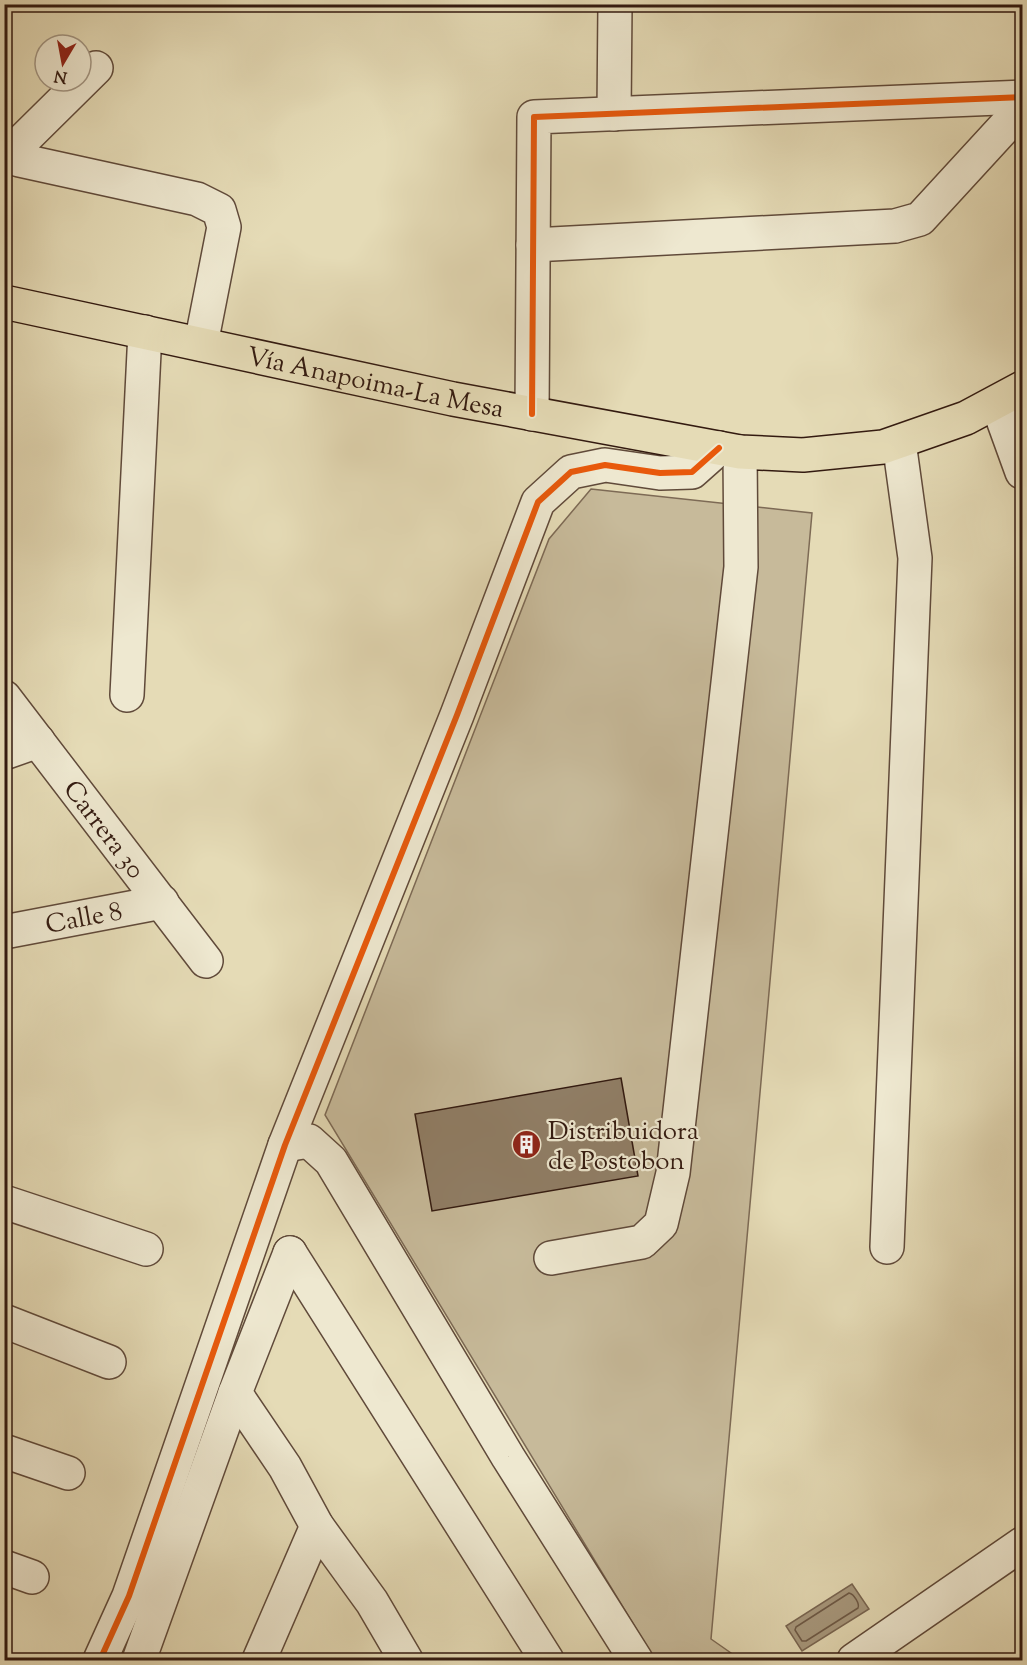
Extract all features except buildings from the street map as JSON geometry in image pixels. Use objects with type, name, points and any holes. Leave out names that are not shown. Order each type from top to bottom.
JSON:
[{"type":"main road","name":"Vía Anapoima-La Mesa","points":[[4,302],[284,364],[532,414],[729,450],[803,455],[883,447],[966,418],[1010,395]]},
{"type":"street","points":[[614,114],[615,4]]},
{"type":"street","points":[[96,68],[14,149],[14,155],[19,160],[198,199],[219,210],[224,227],[201,344]]},
{"type":"street","points":[[532,414],[534,117],[1023,98]]},
{"type":"street","points":[[533,245],[895,226],[920,219],[1023,108]]},
{"type":"street","points":[[127,695],[145,332]]},
{"type":"street","points":[[1010,395],[1023,472]]},
{"type":"street","points":[[887,1247],[915,558],[899,442]]},
{"type":"street","points":[[100,1660],[129,1596],[285,1145],[457,716],[537,502],[571,472],[605,465],[660,473],[692,472],[729,450],[741,567],[673,1173],[661,1224],[642,1242],[550,1258]]},
{"type":"street","name":"Carrera 30","points":[[4,697],[206,961]]},
{"type":"street","points":[[4,753],[38,741]]},
{"type":"street","name":"Calle 8","points":[[4,932],[162,902]]},
{"type":"street","points":[[285,1145],[309,1141],[332,1161],[508,1456],[636,1660]]},
{"type":"street","points":[[4,1202],[146,1249]]},
{"type":"street","points":[[139,1660],[235,1393],[290,1253],[547,1660]]},
{"type":"street","points":[[4,1321],[109,1362]]},
{"type":"street","points":[[235,1393],[285,1467],[317,1526],[372,1602],[406,1660]]},
{"type":"street","points":[[4,1451],[68,1473]]},
{"type":"street","points":[[260,1660],[317,1526]]},
{"type":"street","points":[[854,1660],[1023,1544]]},
{"type":"shaded area","points":[[591,489],[812,513],[711,1639],[741,1660],[655,1660],[325,1115],[549,539]]},
{"type":"water","points":[[852,1584],[869,1609],[802,1651],[786,1626]]},
{"type":"cycle path","points":[[532,414],[534,117],[1022,97]]},
{"type":"cycle path","points":[[100,1660],[129,1596],[285,1145],[457,715],[538,502],[571,472],[605,465],[660,473],[692,472],[719,448]]},
{"type":"place","name":"Distribuidora de Postobon","points":[[527,1145]]}]
